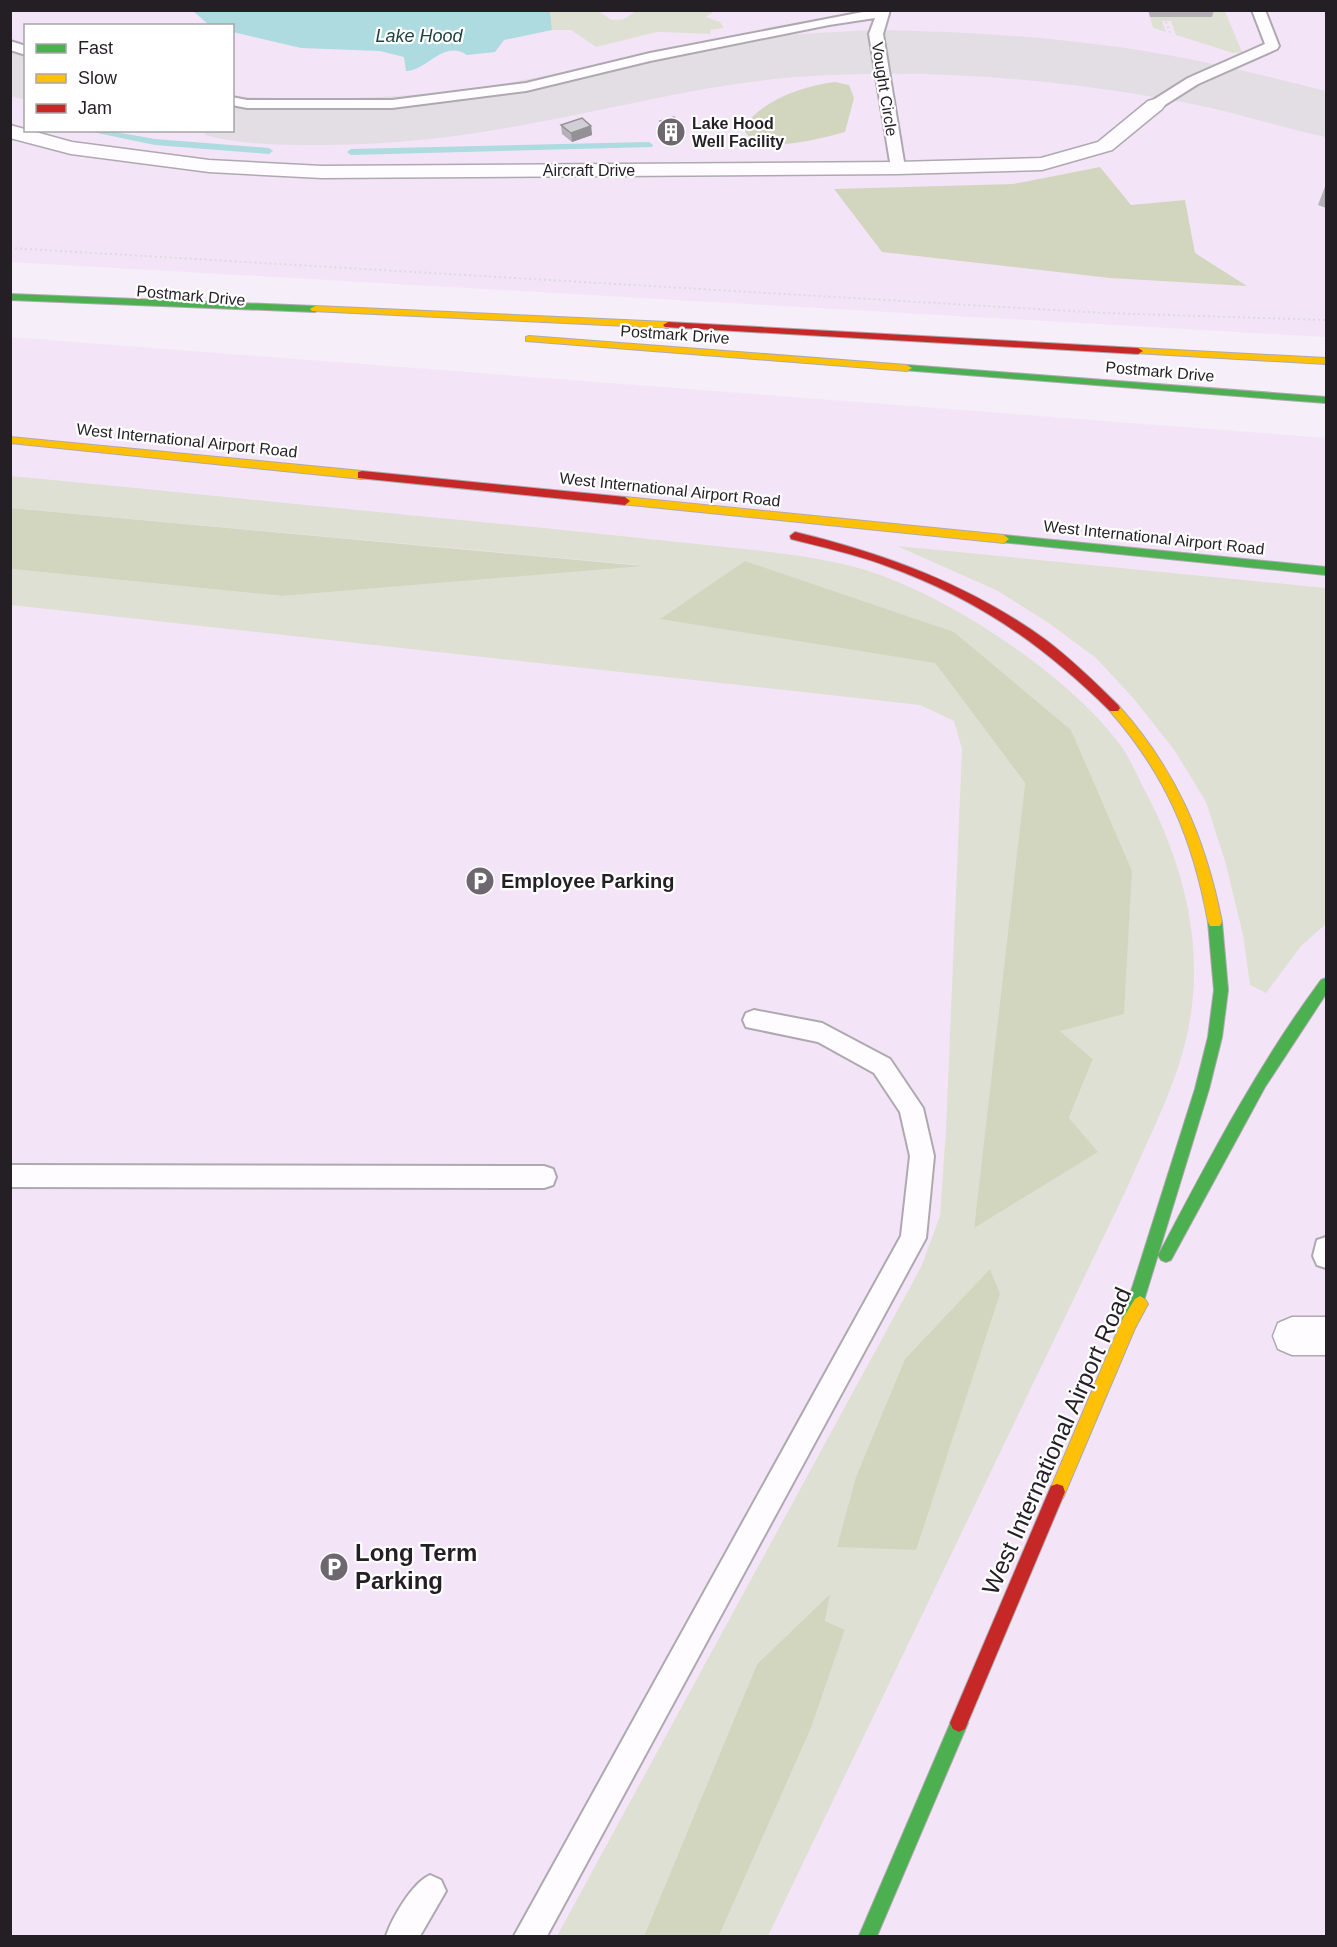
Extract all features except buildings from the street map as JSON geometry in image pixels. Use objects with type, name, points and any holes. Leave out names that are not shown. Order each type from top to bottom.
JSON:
[{"type":"main road","name":"Postmark Drive","points":[[16,297],[362,325]]},
{"type":"main road","name":"Postmark Drive","points":[[16,297],[600,321],[1326,361]]},
{"type":"main road","name":"Postmark Drive","points":[[515,338],[1326,400]]},
{"type":"main road","name":"West International Airport Road","points":[[10,440],[1326,571]]},
{"type":"main road","points":[[98,463],[282,466]]},
{"type":"main road","points":[[598,498],[760,529]]},
{"type":"main road","points":[[783,533],[862,553],[948,585],[996,611],[1048,646],[1088,680],[1139,736],[1169,779],[1187,815],[1203,860],[1212,899],[1221,964],[1221,1004],[1208,1068],[1130,1323]]},
{"type":"main road","name":"West International Airport Road","points":[[868,1936],[1130,1323],[1263,1075],[1312,1000],[1326,984]]},
{"type":"street","name":"Aircraft Drive","points":[[10,131],[71,148],[209,166],[311,171],[898,168],[1042,164],[1105,146],[1155,105]]},
{"type":"lane","points":[[1155,105],[1193,81],[1272,46],[1258,10]]},
{"type":"lane","points":[[234,101],[247,104],[392,104],[526,87],[650,57],[883,12]]},
{"type":"lane","name":"Vought Circle","points":[[883,12],[876,34],[898,168]]},
{"type":"lane","points":[[530,1936],[913,1238],[922,1156],[910,1108],[882,1066],[822,1033],[754,1020]]},
{"type":"lane","points":[[10,1176],[544,1177]]},
{"type":"lane","points":[[1326,1250],[1326,1256]]},
{"type":"lane","points":[[402,1936],[430,1891]]},
{"type":"path","points":[[1164,17],[1170,33]]},
{"type":"path","points":[[10,248],[1092,312],[1326,320]]},
{"type":"shaded area","points":[[10,11],[1326,11],[1326,337],[11,262]]},
{"type":"shaded area","points":[[550,11],[598,11],[612,20],[624,19],[636,11],[715,11],[706,17],[720,22],[724,28],[710,30],[711,34],[657,32],[596,47],[571,30],[552,30]]},
{"type":"shaded area","points":[[1210,11],[1225,11],[1242,52],[1233,53],[1176,35],[1171,21],[1162,21],[1166,32],[1153,28],[1150,17],[1212,17]]},
{"type":"shaded area","points":[[10,337],[1326,438],[1326,1936],[11,1936]]},
{"type":"shaded area","points":[[11,476],[652,539],[821,559],[889,578],[965,615],[1003,639],[1072,693],[1101,722],[1129,759],[1169,843],[1187,902],[1192,933],[1193,994],[1189,1025],[1178,1066],[1163,1107],[1128,1186],[768,1936],[719,1936],[811,1728],[845,1630],[825,1622],[829,1595],[757,1664],[644,1936],[557,1936],[921,1267],[940,1216],[946,1129],[962,749],[954,721],[920,705],[11,605],[11,569],[282,596],[638,565],[11,508]],"holes":[[[935,663],[1132,871],[1060,1031],[1093,1059],[1069,1119],[974,1228],[1025,783]]]},
{"type":"shaded area","points":[[897,546],[1326,588],[1326,924],[1301,946],[1266,993],[1250,985],[1243,935],[1225,861],[1206,802],[1175,751],[1134,699],[1096,658],[1050,624],[998,591]]},
{"type":"green space","points":[[835,82],[849,85],[854,98],[845,132],[798,143],[772,144],[752,139],[743,128],[761,110],[784,96],[809,87]]},
{"type":"green space","points":[[1100,167],[1131,205],[1185,200],[1195,253],[1247,286],[1110,278],[882,252],[834,189],[1013,184]]},
{"type":"green space","points":[[10,508],[643,566],[282,596],[11,569]]},
{"type":"green space","points":[[745,561],[954,632],[1071,730],[1132,871],[1124,1014],[1060,1031],[1093,1059],[1069,1118],[1098,1152],[974,1228],[1025,783],[935,663],[660,619]]},
{"type":"green space","points":[[990,1269],[1000,1294],[916,1550],[837,1547],[856,1477],[905,1359]]},
{"type":"green space","points":[[830,1594],[825,1621],[845,1630],[811,1728],[719,1936],[644,1936],[757,1664]]},
{"type":"water","name":"Lake Hood","points":[[193,11],[550,11],[552,30],[504,40],[495,52],[467,55],[459,51],[443,53],[422,66],[406,71],[404,57],[380,51],[301,48],[234,32],[234,24],[208,24]]},
{"type":"waterway","points":[[98,132],[155,142],[269,151]]},
{"type":"waterway","points":[[351,152],[649,145]]},
{"type":"taxiway","points":[[234,119],[334,122],[403,119],[531,101],[667,72],[722,63],[797,55],[873,52],[950,53],[1027,58],[1103,67],[1179,79],[1326,114]]},
{"type":"taxiway","points":[[10,72],[24,77]]},
{"type":"traffic: fast","points":[[10,297],[315,309]]},
{"type":"traffic: fast","points":[[907,368],[1326,400]]},
{"type":"traffic: fast","points":[[1004,539],[1326,571]]},
{"type":"traffic: fast","points":[[1129,1323],[1202,1089],[1215,1037],[1221,990],[1215,922]]},
{"type":"traffic: fast","points":[[1166,1255],[1260,1082],[1302,1016],[1326,984]]},
{"type":"traffic: fast","points":[[868,1936],[959,1723]]},
{"type":"traffic: slow","points":[[315,309],[668,325]]},
{"type":"traffic: slow","points":[[529,339],[907,368]]},
{"type":"traffic: slow","points":[[1138,351],[1326,361]]},
{"type":"traffic: slow","points":[[10,440],[362,475]]},
{"type":"traffic: slow","points":[[625,501],[1004,539]]},
{"type":"traffic: slow","points":[[1114,708],[1152,755],[1181,807],[1202,863],[1215,922]]},
{"type":"traffic: slow","points":[[1057,1492],[1129,1323],[1140,1304]]},
{"type":"traffic: jam","points":[[668,325],[1138,351]]},
{"type":"traffic: jam","points":[[362,475],[625,501]]},
{"type":"traffic: jam","points":[[795,536],[842,547],[886,561],[968,596],[1007,619],[1044,645],[1079,674],[1114,708]]},
{"type":"traffic: jam","points":[[959,1723],[1057,1492]]},
{"type":"place","name":"Lake Hood Well Facility","points":[[671,132]]},
{"type":"place","name":"Employee Parking","points":[[480,881]]},
{"type":"place","name":"Long Term Parking","points":[[334,1567]]}]
